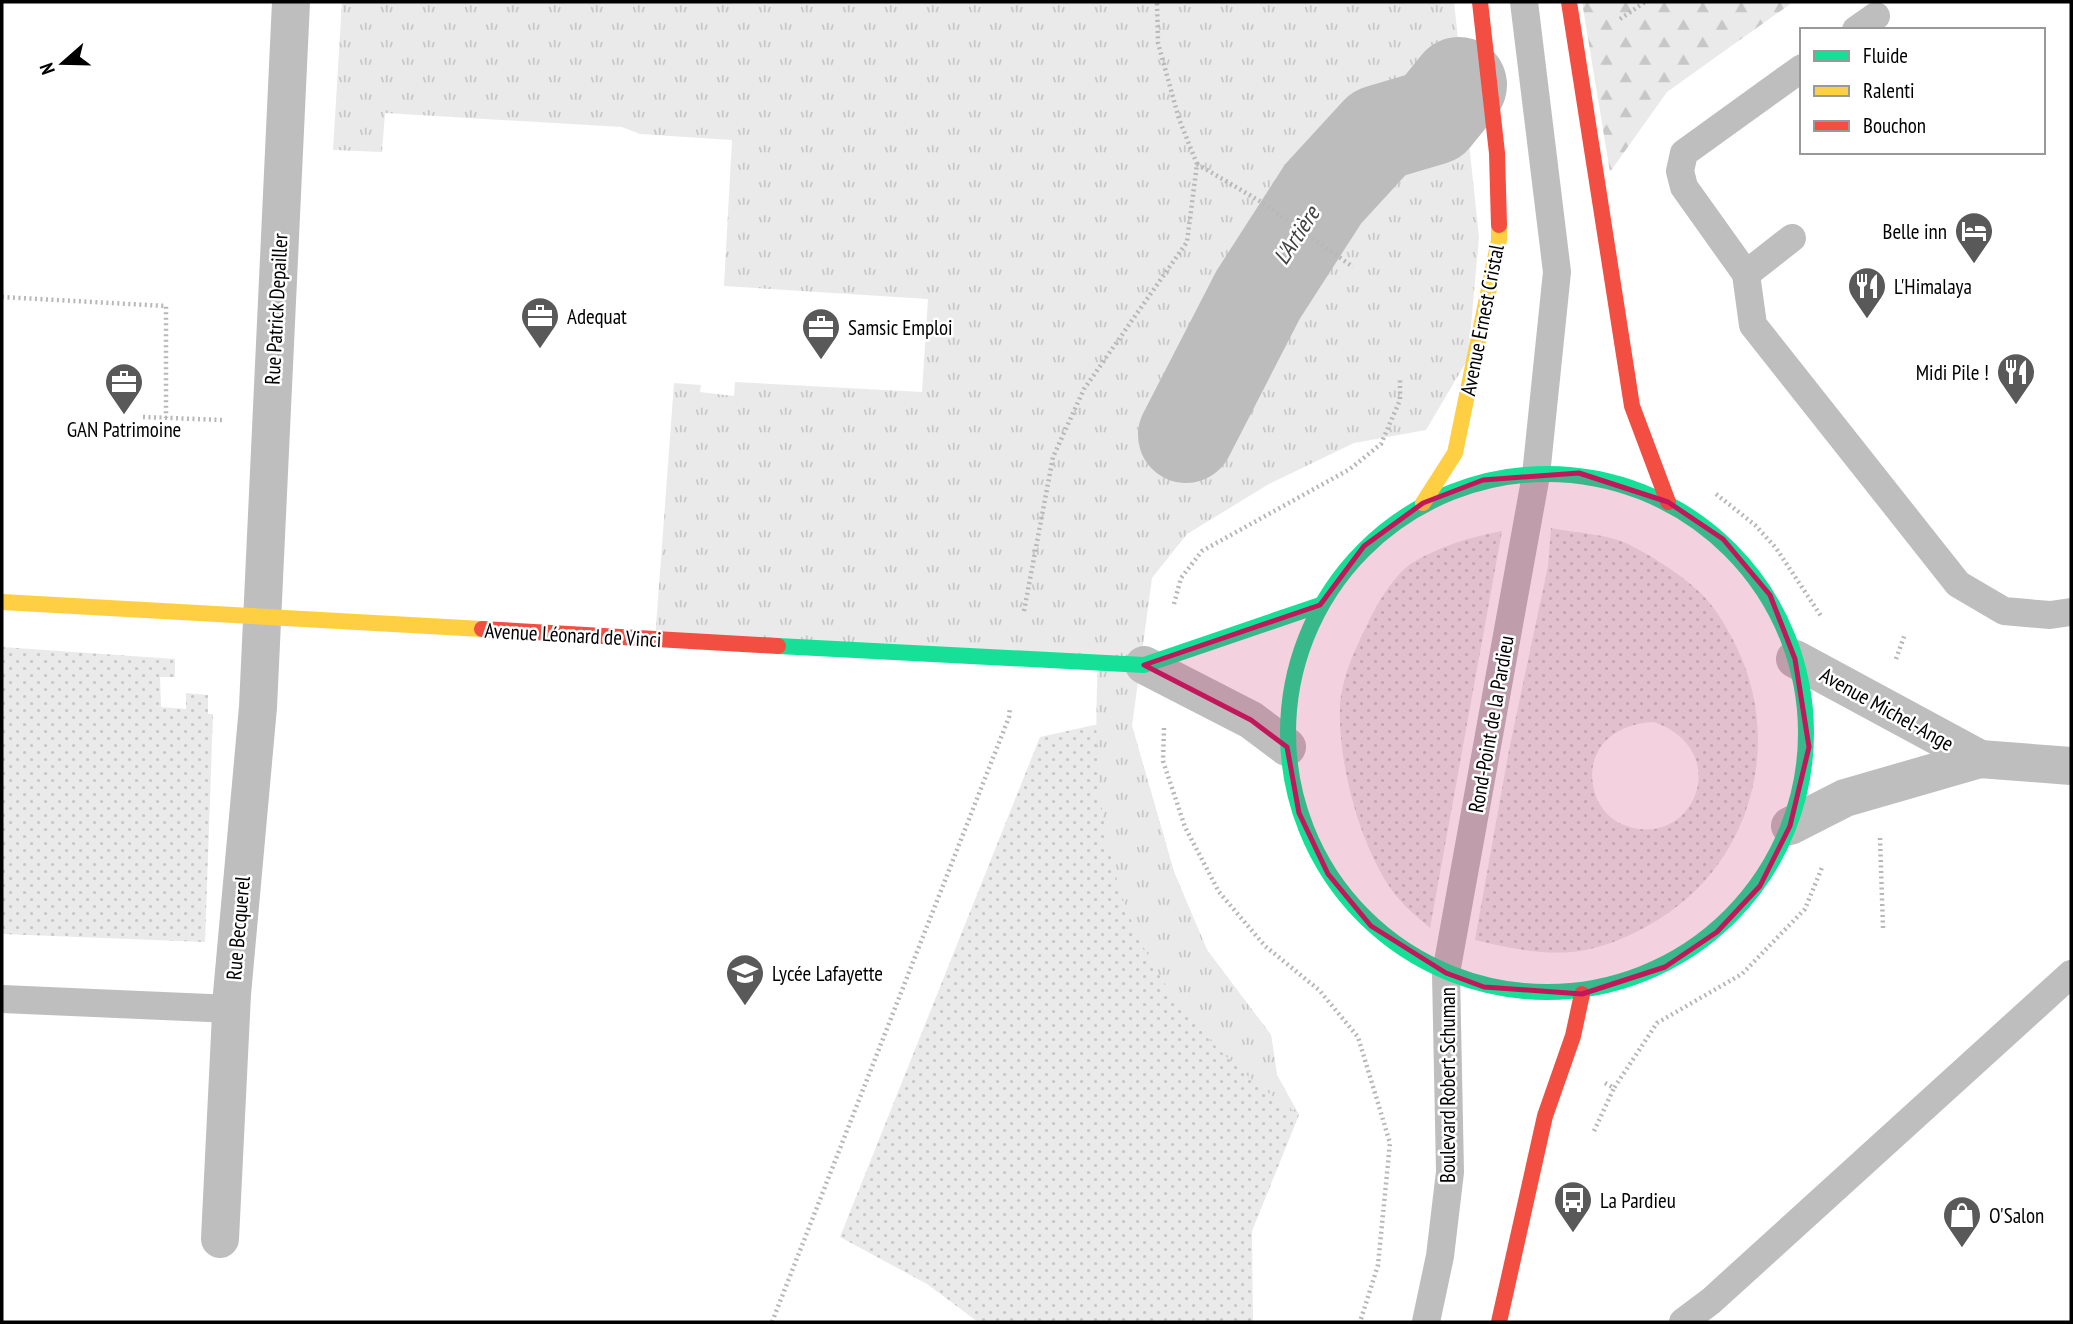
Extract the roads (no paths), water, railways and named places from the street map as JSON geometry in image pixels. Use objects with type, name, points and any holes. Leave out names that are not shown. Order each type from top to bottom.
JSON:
[{"type":"main road","name":"Avenue Ernest Cristal","points":[[1423,503],[1455,453],[1499,240],[1497,153],[1480,2]]},
{"type":"main road","points":[[1569,2],[1632,406],[1668,502]]},
{"type":"main road","points":[[1579,473],[1668,502],[1723,539],[1770,595],[1795,659],[1809,747],[1790,825],[1760,886],[1717,932],[1665,967],[1581,994],[1545,995],[1484,987],[1446,973],[1371,926],[1328,874],[1298,813],[1287,747],[1293,673],[1320,605],[1364,546],[1423,503],[1483,480],[1536,475],[1579,473]]},
{"type":"main road","name":"Avenue Léonard de Vinci","points":[[2,602],[1014,660],[1161,666],[1320,605]]},
{"type":"main road","points":[[1499,1322],[1545,1116],[1573,1036],[1581,994]]},
{"type":"street","name":"Rue Patrick Depailler","points":[[261,617],[291,2]]},
{"type":"street","name":"Rue Becquerel","points":[[220,1239],[232,1009],[258,707],[261,617]]},
{"type":"street","name":"Avenue Michel-Ange","points":[[1795,659],[1980,759]]},
{"type":"street","name":"Avenue Léonard de Vinci","points":[[1161,666],[1251,720],[1287,747]]},
{"type":"street","name":"Avenue Michel-Ange","points":[[1790,825],[1845,798],[1980,759],[2071,766]]},
{"type":"lane","points":[[1524,2],[1557,272],[1536,475]]},
{"type":"lane","points":[[1800,69],[1684,153],[1680,171],[1684,187],[1746,274],[1753,325],[1958,584],[2004,611],[2050,615],[2071,612]]},
{"type":"lane","points":[[1746,274],[1792,238]]},
{"type":"lane","name":"Rond-Point de la Pardieu","points":[[1446,973],[1536,475]]},
{"type":"lane","name":"Boulevard Robert Schuman","points":[[1426,1322],[1440,1256],[1450,1172],[1446,973]]},
{"type":"lane","points":[[1683,1322],[1712,1301],[2071,974]]},
{"type":"lane","points":[[2,999],[232,1009]]},
{"type":"waterway","name":"L'Artière","points":[[1186,435],[1258,295],[1323,194],[1379,133],[1433,117],[1459,85]]},
{"type":"place","name":"Belle inn","points":[[1974,265]]},
{"type":"place","name":"L'Himalaya","points":[[1867,320]]},
{"type":"place","name":"Adequat","points":[[540,350]]},
{"type":"place","name":"Samsic Emploi","points":[[821,361]]},
{"type":"place","name":"Midi Pile !","points":[[2016,406]]},
{"type":"place","name":"GAN Patrimoine","points":[[124,416]]},
{"type":"place","name":"Lycée Lafayette","points":[[745,1007]]},
{"type":"place","name":"La Pardieu","points":[[1573,1234]]},
{"type":"place","name":"O'Salon","points":[[1962,1249]]}]
